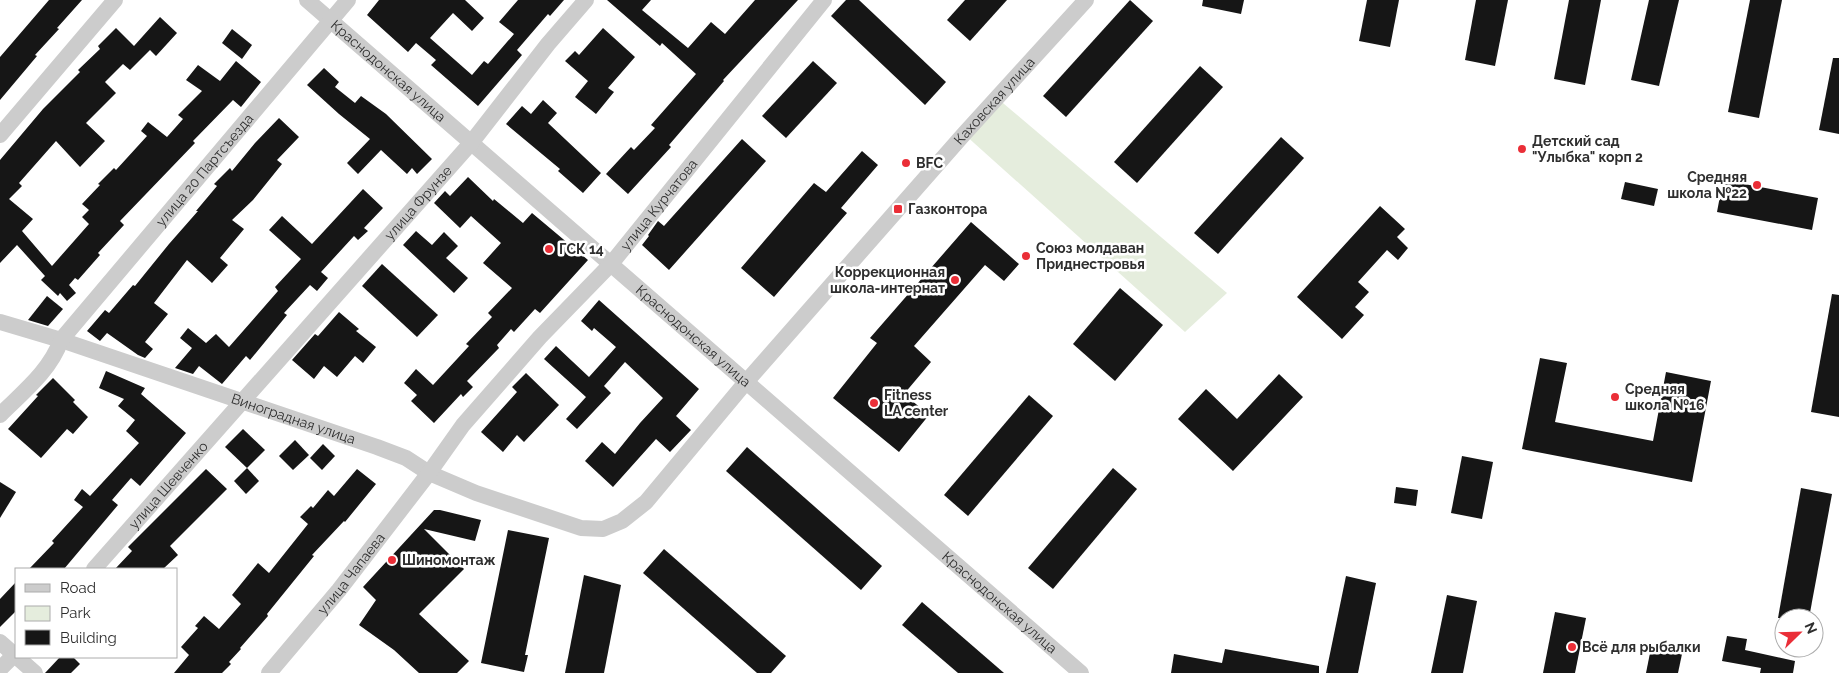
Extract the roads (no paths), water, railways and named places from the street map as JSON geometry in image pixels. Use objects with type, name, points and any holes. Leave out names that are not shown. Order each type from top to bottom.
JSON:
[{"type":"street","points":[[0,135],[115,0]]},
{"type":"street","name":"Краснодонская улица","points":[[307,0],[1081,673]]},
{"type":"street","name":"улица 20 Партсъезда","points":[[0,415],[41,374],[55,356],[61,340],[348,0]]},
{"type":"street","name":"улица Фрунзе","points":[[244,402],[471,143],[548,44],[586,0]]},
{"type":"street","name":"улица Курчатова","points":[[430,473],[462,425],[540,337],[611,264],[824,0]]},
{"type":"street","name":"Каховская улица","points":[[581,528],[603,529],[622,521],[646,502],[746,382],[957,142],[1086,0]]},
{"type":"street","name":"Виноградная улица","points":[[0,322],[61,340],[377,447],[406,458],[430,473],[476,492],[581,528]]},
{"type":"street","name":"улица Шевченко","points":[[95,568],[244,402]]},
{"type":"street","name":"улица Чапаева","points":[[272,672],[430,473]]},
{"type":"street","points":[[0,642],[15,654],[0,669]]},
{"type":"street","points":[[19,658],[34,673]]},
{"type":"place","name":"Детский сад \"Улыбка\" корп 2","points":[[1522,149]]},
{"type":"place","name":"BFC","points":[[906,163]]},
{"type":"place","name":"Средняя школа №22","points":[[1757,185]]},
{"type":"place","name":"Газконтора","points":[[898,209]]},
{"type":"place","name":"ГСК 14","points":[[549,249]]},
{"type":"place","name":"Союз молдаван Приднестровья","points":[[1026,256]]},
{"type":"place","name":"Коррекционная школа-интернат","points":[[955,280]]},
{"type":"place","name":"Средняя школа №16","points":[[1615,397]]},
{"type":"place","name":"Fitness LA center","points":[[874,403]]},
{"type":"place","name":"Шиномонтаж","points":[[392,560]]},
{"type":"place","name":"Всё для рыбалки","points":[[1572,647]]}]
